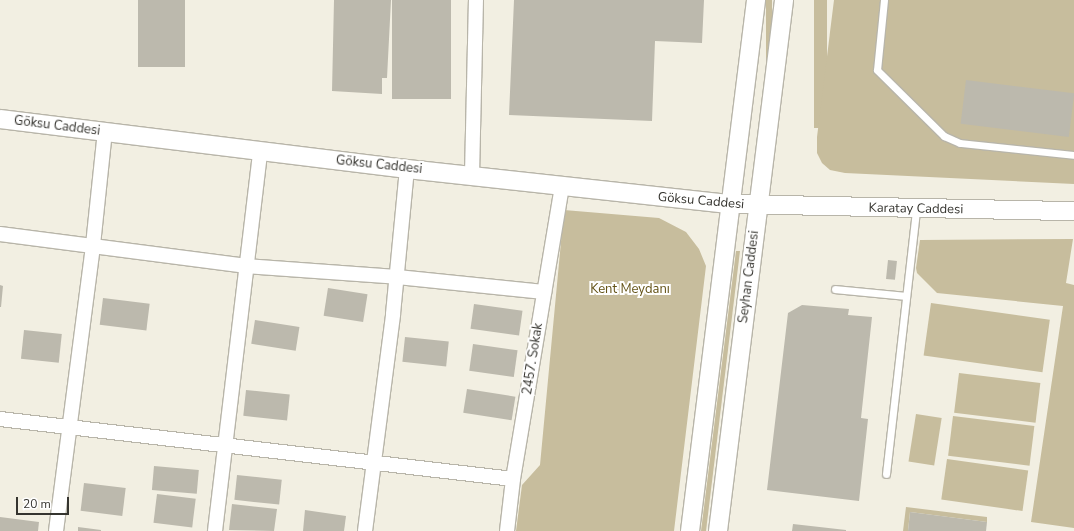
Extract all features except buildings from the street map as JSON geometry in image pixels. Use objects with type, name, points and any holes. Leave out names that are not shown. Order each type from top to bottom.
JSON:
[{"type":"street","points":[[472,175],[476,0]]},
{"type":"street","name":"Seyhan Caddesi","points":[[690,531],[756,0]]},
{"type":"street","name":"Seyhan Caddesi","points":[[718,531],[784,0]]},
{"type":"street","name":"Göksu Caddesi","points":[[0,119],[260,152],[472,175],[562,187],[758,206]]},
{"type":"street","points":[[56,531],[93,245],[105,132]]},
{"type":"street","points":[[215,531],[245,266],[260,152]]},
{"type":"street","points":[[365,531],[397,277],[407,169]]},
{"type":"street","name":"2457. Sokak","points":[[507,531],[513,479],[562,187]]},
{"type":"street","name":"Karatay Caddesi","points":[[758,206],[1074,211]]},
{"type":"street","points":[[0,234],[245,266],[397,277],[544,292]]},
{"type":"street","points":[[0,419],[513,479]]},
{"type":"lane","points":[[884,0],[877,70],[944,136],[960,143],[1074,155]]},
{"type":"lane","points":[[886,474],[916,209]]},
{"type":"lane","points":[[835,289],[906,296]]},
{"type":"green space","points":[[766,0],[772,0],[772,183],[766,183]]},
{"type":"green space","points":[[814,0],[827,0],[827,128],[814,128]]},
{"type":"green space","points":[[834,0],[1074,0],[1074,184],[845,173],[830,170],[822,163],[817,153],[817,137]]},
{"type":"green space","name":"Kent Meydanı","points":[[564,210],[659,218],[686,232],[699,249],[706,266],[674,531],[516,531],[522,485],[540,465]]},
{"type":"green space","points":[[1073,239],[1066,283],[1074,285],[1074,528],[1031,522],[1063,306],[937,293],[917,273],[916,268],[920,240]]},
{"type":"green space","points":[[736,251],[740,251],[706,531],[701,531]]},
{"type":"green space","points":[[931,303],[1050,320],[1042,372],[924,355]]},
{"type":"green space","points":[[959,373],[1040,383],[1036,423],[954,413]]},
{"type":"green space","points":[[916,414],[942,418],[934,465],[908,461]]},
{"type":"green space","points":[[953,416],[1034,426],[1030,466],[948,456]]},
{"type":"green space","points":[[947,459],[1028,470],[1022,511],[941,500]]},
{"type":"green space","points":[[906,507],[987,517],[987,522],[910,512],[908,531],[903,531]]}]
